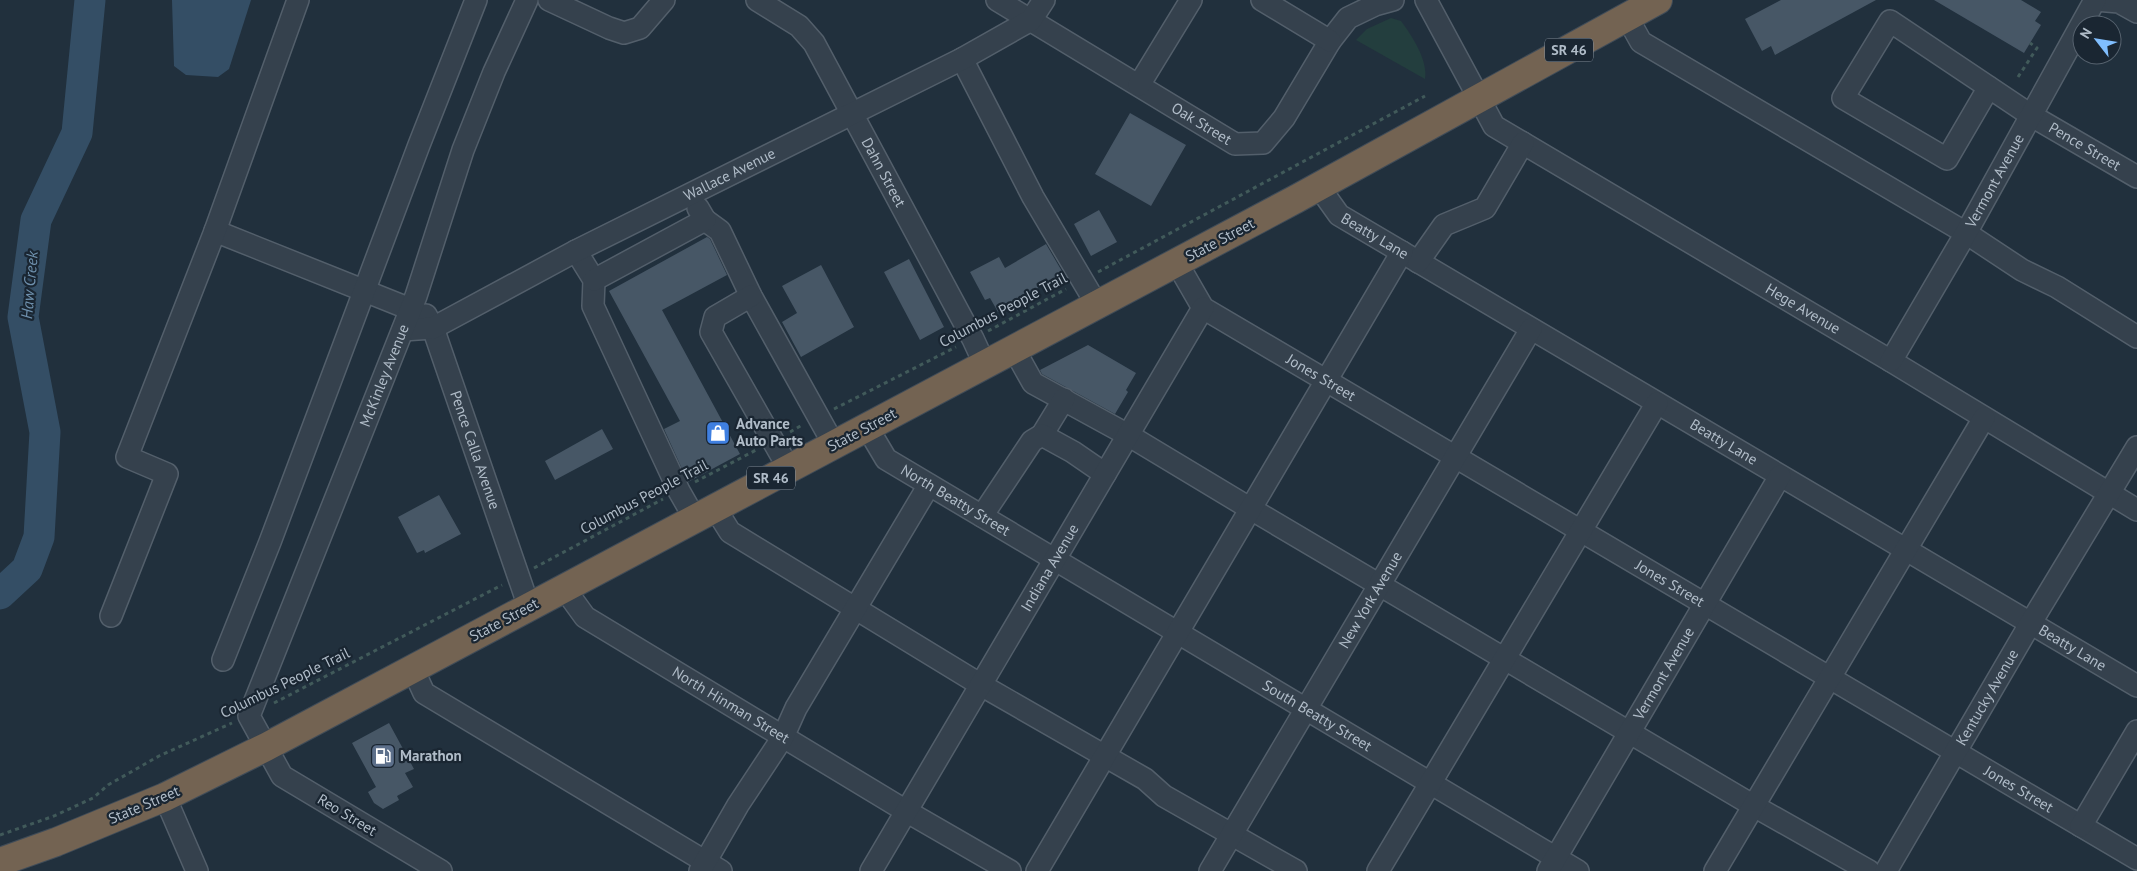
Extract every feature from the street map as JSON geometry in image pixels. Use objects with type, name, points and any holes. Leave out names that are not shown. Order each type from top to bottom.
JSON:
[{"type":"highway","name":"State Street","points":[[0,862],[55,829],[165,797],[266,747],[1320,187],[1658,0]]},
{"type":"street","points":[[111,616],[167,474],[128,458],[215,231],[298,0]]},
{"type":"street","points":[[224,660],[418,145],[476,0]]},
{"type":"street","name":"McKinley Avenue","points":[[249,716],[403,330],[463,150],[494,72],[527,0]]},
{"type":"street","points":[[549,0],[624,33],[640,28],[664,0]]},
{"type":"street","name":"Dahn Street","points":[[757,0],[799,26],[814,43],[973,339],[985,365]]},
{"type":"street","name":"Oak Street","points":[[997,0],[1235,144],[1263,143],[1284,118],[1330,41],[1348,18],[1380,2]]},
{"type":"street","name":"Wallace Avenue","points":[[403,330],[433,328],[576,251],[962,59],[1032,20],[1044,0]]},
{"type":"street","points":[[1139,85],[1191,0]]},
{"type":"street","points":[[1262,0],[1330,41]]},
{"type":"street","points":[[1426,0],[1480,100]]},
{"type":"street","points":[[2095,0],[2119,2],[2137,12]]},
{"type":"street","name":"Vermont Avenue","points":[[1891,361],[1966,233],[2095,0]]},
{"type":"street","points":[[1627,17],[1641,42],[1966,233],[2022,270],[2057,287],[2137,337]]},
{"type":"street","name":"Pence Street","points":[[1989,87],[1947,159],[1843,98],[1890,21],[1989,87],[2032,116],[2137,177]]},
{"type":"street","points":[[962,59],[1033,197],[1097,306]]},
{"type":"street","name":"Hege Avenue","points":[[1480,100],[1494,126],[1891,361],[2137,510]]},
{"type":"street","points":[[1037,871],[1326,381],[1410,257],[1444,225],[1486,208],[1523,143]]},
{"type":"street","name":"Beatty Lane","points":[[1320,187],[1339,215],[2137,686]]},
{"type":"street","points":[[690,194],[704,220],[720,231],[750,296],[834,445]]},
{"type":"street","points":[[594,280],[704,220]]},
{"type":"street","points":[[215,231],[364,291],[413,303]]},
{"type":"street","points":[[576,251],[594,280],[593,306],[679,491],[705,514],[730,532],[981,685],[1145,779],[1164,796],[1296,871]]},
{"type":"street","points":[[1177,263],[1203,308]]},
{"type":"street","points":[[750,296],[715,317],[711,332],[789,469]]},
{"type":"street","name":"Pence Calla Avenue","points":[[413,303],[433,328],[529,607]]},
{"type":"street","name":"Jones Street","points":[[1203,308],[2137,859]]},
{"type":"street","name":"Indiana Avenue","points":[[871,871],[1203,308]]},
{"type":"street","name":"New York Avenue","points":[[1210,871],[1531,329]]},
{"type":"street","points":[[1014,349],[1034,382],[1128,435],[1251,510],[1754,806],[1869,871]]},
{"type":"street","points":[[982,516],[1032,441],[1042,435],[1064,400]]},
{"type":"street","points":[[1378,871],[1657,403]]},
{"type":"street","points":[[1715,871],[1984,418]]},
{"type":"street","name":"North Beatty Street","points":[[866,427],[886,459],[1054,560]]},
{"type":"street","points":[[1042,435],[1073,452],[1105,474]]},
{"type":"street","name":"Kentucky Avenue","points":[[1886,871],[2030,624],[2137,447]]},
{"type":"street","name":"Vermont Avenue","points":[[1552,864],[1780,476]]},
{"type":"street","points":[[412,669],[424,693],[709,868],[738,805],[784,737],[796,708],[929,485]]},
{"type":"street","name":"South Beatty Street","points":[[1054,560],[1430,783],[1552,864],[1578,871]]},
{"type":"street","name":"North Hinman Street","points":[[564,588],[585,617],[906,811],[1010,871]]},
{"type":"street","points":[[249,716],[266,747]]},
{"type":"street","points":[[2081,826],[2137,731]]},
{"type":"street","name":"Reo Street","points":[[266,747],[282,776],[441,871]]},
{"type":"street","points":[[165,797],[197,871]]},
{"type":"path","points":[[2018,76],[2037,48],[2030,43]]},
{"type":"path","name":"Columbus People Trail","points":[[0,835],[55,829],[108,785],[159,756],[249,716],[518,577],[773,440],[973,339],[1425,96]]},
{"type":"green space","points":[[1391,18],[1401,21],[1414,41],[1422,56],[1425,79],[1356,40],[1367,29]]},
{"type":"water","points":[[172,0],[251,0],[229,69],[218,77],[186,75],[174,66]]},
{"type":"building","points":[[1781,0],[1876,0],[1775,55],[1771,46],[1762,51],[1745,19]]},
{"type":"building","points":[[1934,0],[2021,0],[2041,12],[2035,21],[2041,25],[2024,53]]},
{"type":"building","points":[[1130,113],[1186,145],[1151,206],[1095,174]]},
{"type":"building","points":[[1099,210],[1117,242],[1091,256],[1074,224]]},
{"type":"building","points":[[707,237],[710,239],[727,275],[662,310],[740,454],[688,482],[664,429],[680,421],[609,291]]},
{"type":"building","points":[[1046,244],[1063,273],[998,312],[990,298],[985,300],[970,272],[999,257],[1005,268]]},
{"type":"building","points":[[909,259],[944,327],[920,340],[884,272]]},
{"type":"building","points":[[821,265],[854,327],[801,357],[782,322],[797,313],[782,286]]},
{"type":"building","points":[[1088,345],[1136,373],[1126,390],[1128,392],[1115,414],[1042,374],[1040,370]]},
{"type":"building","points":[[602,429],[613,449],[555,480],[545,461]]},
{"type":"building","points":[[439,495],[461,534],[425,553],[424,550],[417,553],[398,517]]},
{"type":"building","name":"Marathon","points":[[389,723],[414,769],[405,773],[413,787],[397,796],[399,800],[383,809],[374,803],[368,792],[376,787],[352,743]]},
{"type":"waterway","name":"Haw Creek","points":[[0,594],[27,569],[39,537],[45,432],[23,317],[36,220],[77,133],[90,0]]},
{"type":"place","name":"Advance Auto Parts","points":[[718,433]]},
{"type":"place","name":"Marathon","points":[[383,756]]}]
